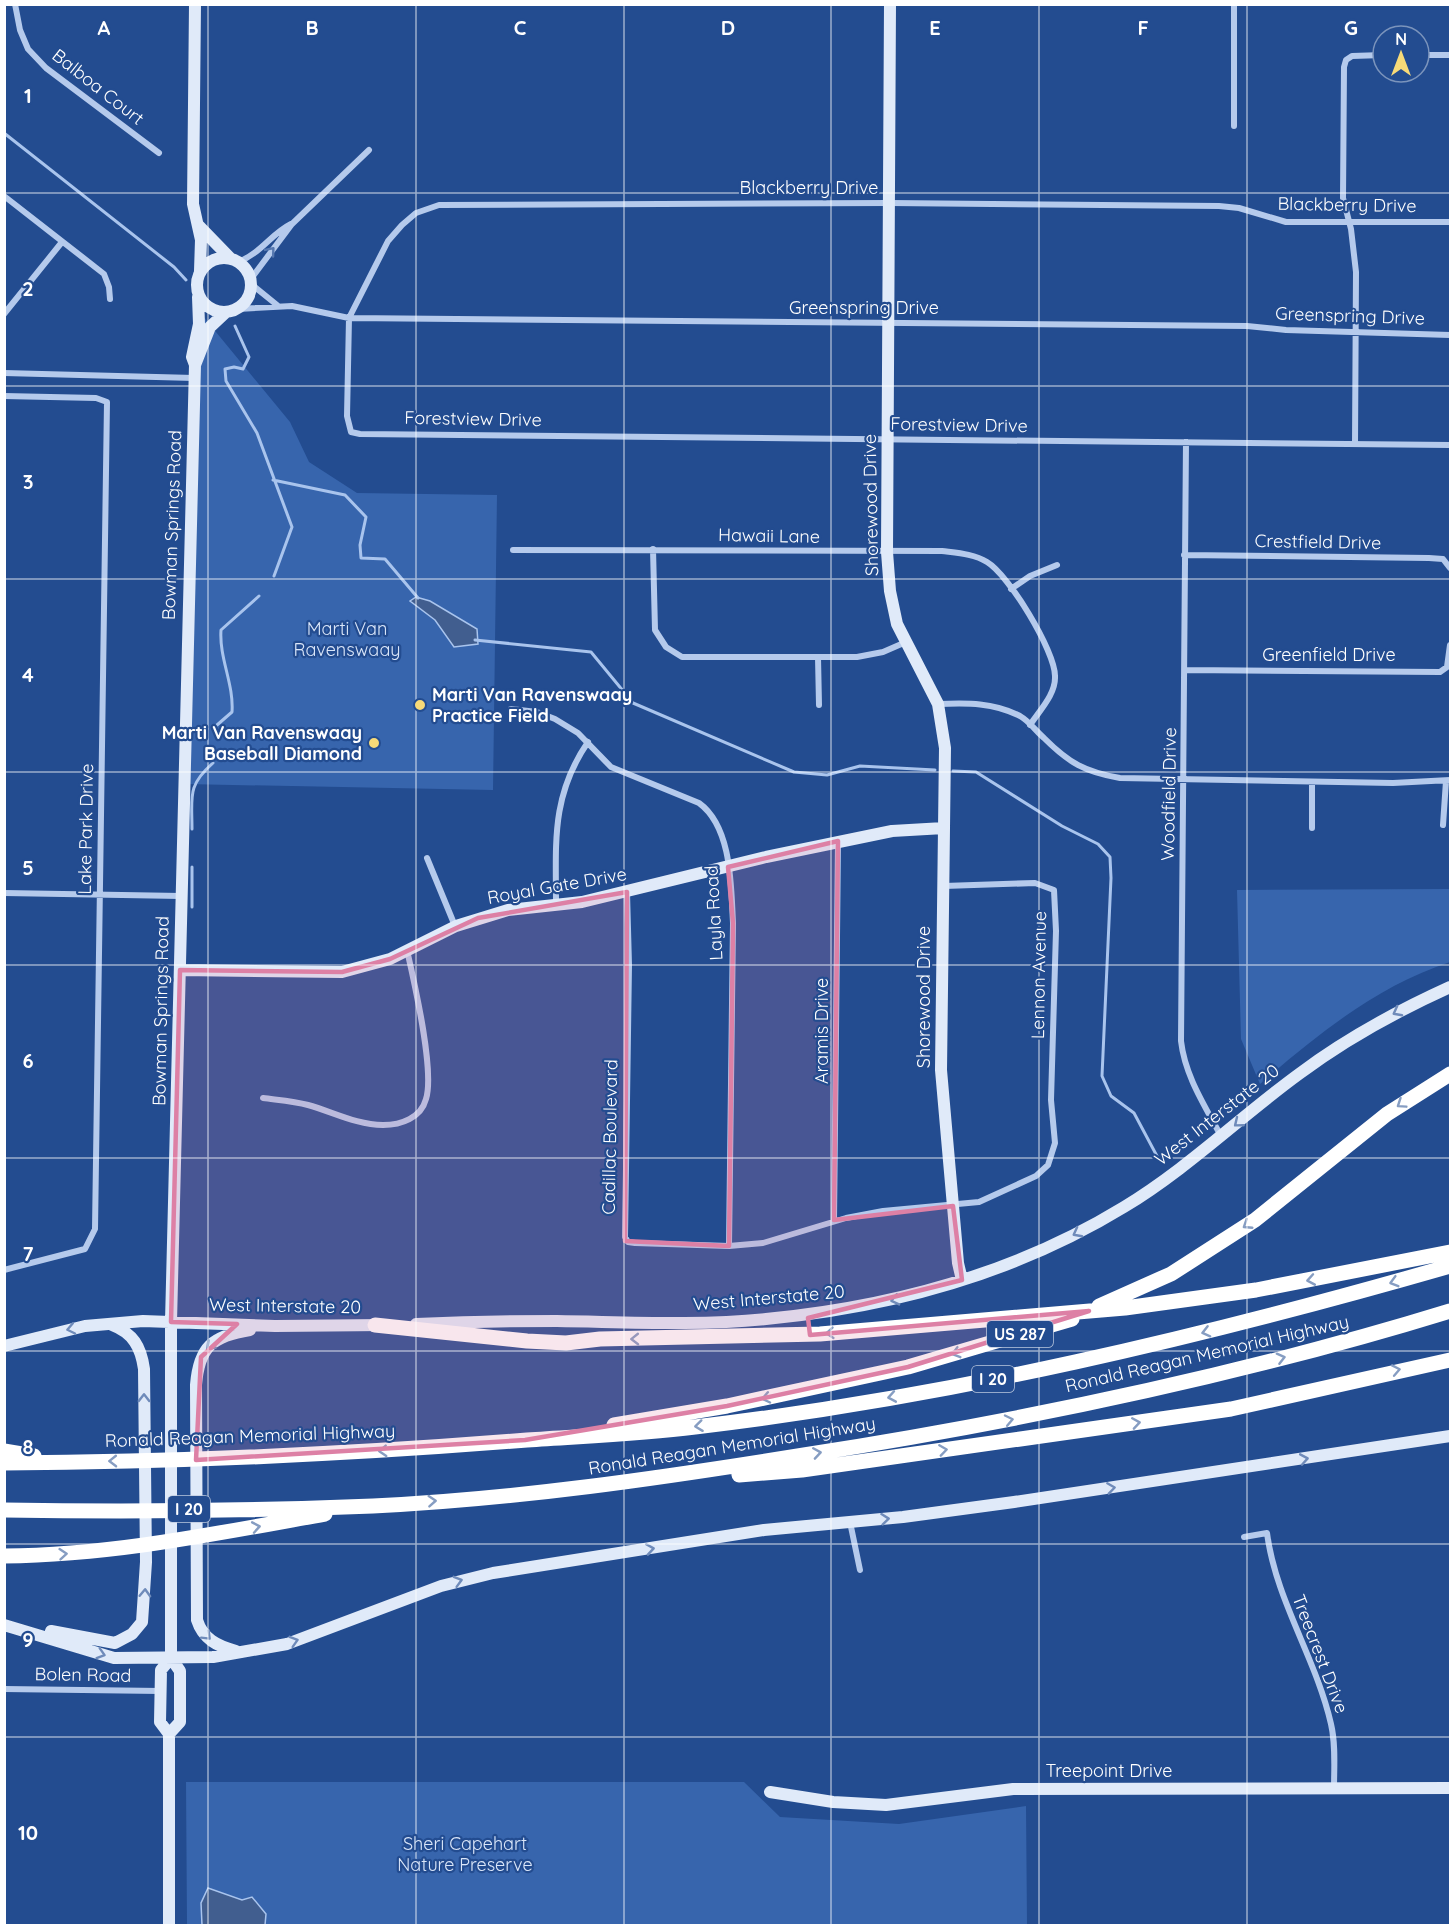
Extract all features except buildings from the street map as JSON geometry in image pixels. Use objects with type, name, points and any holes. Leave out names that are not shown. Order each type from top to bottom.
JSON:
[{"type":"highway","points":[[1426,1087],[1436,1072],[1450,1064]]},
{"type":"highway","name":"US 287","points":[[525,1440],[727,1406],[908,1367],[1069,1320],[1171,1274],[1255,1220],[1387,1114],[1426,1087],[1450,1074]]},
{"type":"highway","points":[[375,1325],[566,1343],[600,1339],[820,1334],[1125,1308],[1256,1290],[1450,1252]]},
{"type":"highway","name":"Ronald Reagan Memorial Highway","points":[[4,1463],[291,1456],[693,1427],[960,1386],[1236,1325],[1450,1266]]},
{"type":"highway","name":"Ronald Reagan Memorial Highway","points":[[4,1510],[373,1506],[514,1495],[635,1482],[904,1439],[1090,1403],[1292,1356],[1450,1311]]},
{"type":"highway","points":[[635,1482],[802,1470],[1131,1424],[1231,1408],[1450,1360]]},
{"type":"highway","points":[[4,1451],[75,1462]]},
{"type":"highway","points":[[4,1556],[46,1556],[143,1546],[373,1506]]},
{"type":"street","name":"Balboa Court","points":[[15,4],[20,30],[28,49],[46,68],[159,153]]},
{"type":"street","points":[[195,4],[193,204],[202,252],[196,288],[198,297],[211,310],[232,310],[246,302],[251,282],[292,224],[369,150]]},
{"type":"street","name":"Shorewood Drive","points":[[890,4],[887,552],[890,591],[897,624],[938,704],[945,748],[941,1070],[962,1280]]},
{"type":"street","points":[[1234,4],[1234,126]]},
{"type":"street","points":[[1431,56],[1450,55]]},
{"type":"street","points":[[1355,444],[1356,272],[1350,222],[1343,198],[1346,60],[1353,56],[1371,56]]},
{"type":"street","points":[[4,196],[104,274],[110,287],[110,299]]},
{"type":"street","name":"Blackberry Drive","points":[[360,434],[351,432],[348,428],[349,318],[388,241],[416,213],[439,205],[890,203],[1220,206],[1239,208],[1286,222],[1450,222]]},
{"type":"street","points":[[197,222],[211,241],[245,268],[251,282]]},
{"type":"street","points":[[200,272],[213,260],[234,260],[256,254],[280,229],[292,224]]},
{"type":"street","points":[[4,314],[62,242]]},
{"type":"street","name":"Greenspring Drive","points":[[251,282],[278,305]]},
{"type":"street","name":"Bowman Springs Road","points":[[171,1658],[169,1560],[171,1322],[195,372],[192,357],[199,324],[198,297]]},
{"type":"street","name":"Greenspring Drive","points":[[232,310],[278,305],[349,318],[1247,326],[1450,335]]},
{"type":"street","name":"Bowman Springs Road","points":[[195,372],[210,327],[232,310]]},
{"type":"street","points":[[4,373],[195,372]]},
{"type":"street","name":"Lake Park Drive","points":[[4,396],[96,398],[106,402],[95,1229],[89,1244],[81,1251],[4,1270]]},
{"type":"street","name":"Forestview Drive","points":[[360,434],[1450,445]]},
{"type":"street","name":"Woodfield Drive","points":[[1186,442],[1181,1041],[1183,1060],[1191,1080],[1221,1136]]},
{"type":"street","points":[[653,549],[655,630],[666,646],[682,657],[857,657],[883,652],[906,642]]},
{"type":"street","name":"Hawaii Lane","points":[[513,550],[942,551],[970,555],[988,562],[1011,590],[1048,648],[1055,676],[1052,693],[1030,725]]},
{"type":"street","name":"Crestfield Drive","points":[[1184,555],[1429,558],[1443,559],[1450,566]]},
{"type":"street","points":[[1011,590],[1030,576],[1057,565]]},
{"type":"street","name":"Greenfield Drive","points":[[1185,670],[1440,672],[1447,667],[1450,645]]},
{"type":"street","points":[[818,657],[819,705]]},
{"type":"street","points":[[938,704],[979,703],[1001,708],[1022,717],[1064,758],[1096,774],[1146,780],[1448,781],[1443,825]]},
{"type":"street","name":"Layla Road","points":[[511,709],[537,712],[555,719],[588,742],[611,767],[695,801],[710,811],[718,828],[728,867],[733,923],[729,1245]]},
{"type":"street","points":[[556,904],[559,803],[576,760],[588,742]]},
{"type":"street","points":[[1312,782],[1312,828]]},
{"type":"street","name":"Royal Gate Drive","points":[[180,970],[342,972],[390,959],[456,927],[508,910],[627,892],[892,831],[944,828]]},
{"type":"street","name":"Aramis Drive","points":[[834,1221],[838,842]]},
{"type":"street","points":[[427,858],[456,927]]},
{"type":"street","name":"Lennon Avenue","points":[[943,886],[1035,883],[1054,890],[1056,931],[1051,1100],[1055,1143],[1048,1165],[1042,1170]]},
{"type":"street","name":"Cadillac Boulevard","points":[[627,892],[629,965],[625,1237],[628,1242],[729,1245],[762,1243],[834,1221],[884,1211],[979,1202],[1014,1187],[1042,1170]]},
{"type":"street","points":[[4,893],[181,896]]},
{"type":"street","points":[[263,1098],[307,1105],[332,1114],[383,1125],[405,1122],[420,1110],[426,1101],[429,1074],[407,949]]},
{"type":"street","name":"West Interstate 20","points":[[4,1346],[45,1334],[108,1324],[171,1322],[275,1326],[555,1321],[675,1324],[765,1320],[857,1308],[900,1299],[962,1280],[1039,1252],[1124,1207],[1175,1173],[1298,1074],[1352,1036],[1450,987]]},
{"type":"street","points":[[17,1629],[49,1631],[115,1643],[132,1634],[142,1623],[146,1562],[144,1369],[142,1353],[135,1340],[124,1330],[108,1324]]},
{"type":"street","points":[[243,1652],[216,1645],[200,1629],[195,1610],[198,1370],[208,1346],[220,1338],[275,1326]]},
{"type":"street","points":[[4,1625],[114,1658],[213,1657],[305,1638],[470,1577],[764,1530],[1014,1502],[1450,1436]]},
{"type":"street","points":[[850,1522],[860,1570]]},
{"type":"street","name":"Treecrest Drive","points":[[1244,1537],[1267,1533],[1274,1574],[1328,1711],[1333,1735],[1334,1788]]},
{"type":"street","points":[[169,1926],[169,1734],[160,1722],[161,1670],[171,1658]]},
{"type":"street","points":[[169,1734],[180,1722],[180,1671],[171,1658]]},
{"type":"street","name":"Bolen Road","points":[[4,1689],[161,1691]]},
{"type":"street","name":"Treepoint Drive","points":[[770,1792],[833,1802],[886,1805],[1013,1789],[1450,1788]]},
{"type":"highlighted area","points":[[838,841],[834,1220],[953,1206],[962,1280],[808,1318],[810,1335],[1089,1311],[908,1367],[727,1406],[525,1440],[196,1460],[201,1357],[237,1324],[171,1322],[180,970],[342,972],[390,959],[478,918],[627,892],[625,1241],[729,1246],[733,923],[728,867]]},
{"type":"green space","name":"Marti Van Ravenswaay","points":[[202,315],[290,422],[309,462],[357,493],[497,495],[493,790],[185,784]]},
{"type":"green space","points":[[1450,889],[1450,962],[1398,984],[1349,1013],[1260,1084],[1241,1039],[1237,890]]},
{"type":"green space","name":"Sheri Capehart Nature Preserve","points":[[186,1782],[744,1782],[780,1817],[899,1824],[1026,1806],[1027,1925],[187,1925]]},
{"type":"shaded area","points":[[416,597],[430,601],[477,629],[478,644],[454,647],[435,620],[410,601]]},
{"type":"shaded area","points":[[208,1888],[242,1900],[252,1897],[266,1914],[265,1925],[202,1925],[201,1903]]},
{"type":"waterway","points":[[4,133],[174,267],[186,280]]},
{"type":"waterway","points":[[235,326],[249,357],[243,369],[234,367],[225,369],[226,381],[257,433],[292,527],[274,576]]},
{"type":"waterway","points":[[273,480],[345,495],[366,517],[360,545],[361,558],[385,559],[418,598]]},
{"type":"waterway","points":[[217,725],[232,712],[231,691],[222,651],[221,630],[259,596]]},
{"type":"waterway","points":[[475,640],[591,652],[633,703],[794,772],[827,775],[860,766],[935,770]]},
{"type":"waterway","points":[[192,829],[192,800],[195,785],[213,763]]},
{"type":"waterway","points":[[953,771],[976,772],[1062,826],[1098,844],[1110,857],[1102,1076],[1111,1096],[1134,1113],[1158,1158]]},
{"type":"waterway","points":[[192,867],[192,907]]},
{"type":"place","name":"Marti Van Ravenswaay Practice Field","points":[[420,705]]},
{"type":"place","name":"Marti Van Ravenswaay Baseball Diamond","points":[[374,743]]}]
